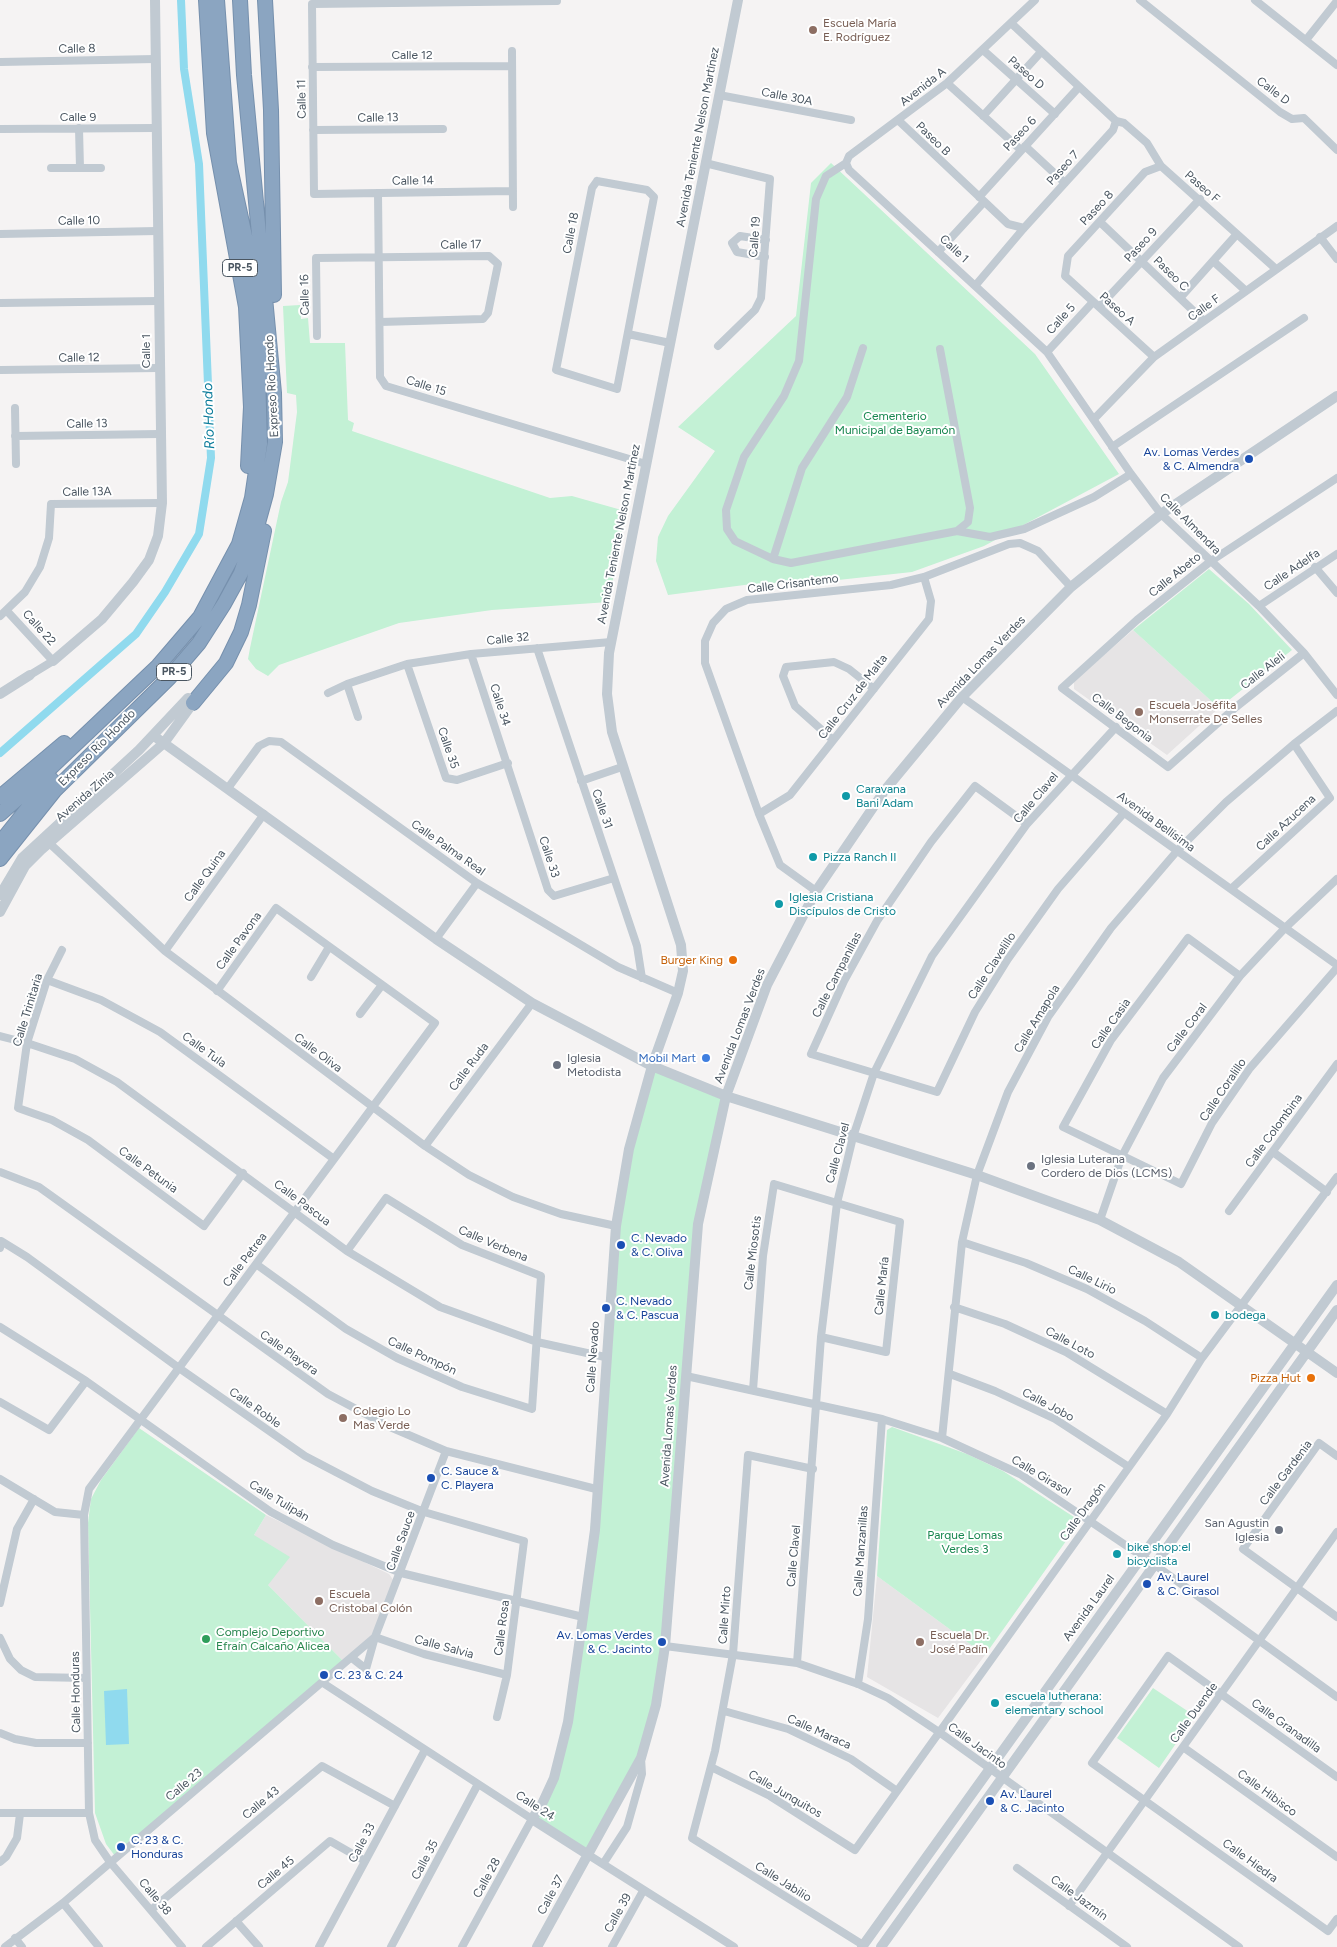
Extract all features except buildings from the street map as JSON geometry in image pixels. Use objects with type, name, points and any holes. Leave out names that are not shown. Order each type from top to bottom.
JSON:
[{"type":"highway","name":"Expreso Río Hondo","points":[[0,806],[64,743],[159,655],[190,616],[223,559],[232,536],[245,486],[251,434],[246,307],[214,133],[206,0]]},
{"type":"highway","points":[[0,814],[158,666],[200,617],[239,544],[252,498],[260,444],[257,338],[248,250],[229,163],[217,0]]},
{"type":"highway","name":"Expreso Río Hondo","points":[[0,859],[55,790],[169,678],[214,621],[233,589],[251,548],[266,494],[274,442],[271,345],[244,75],[240,0]]},
{"type":"highway","points":[[265,0],[272,129],[274,296],[271,345]]},
{"type":"highway","points":[[0,832],[22,807],[169,664],[218,599],[243,545],[256,507],[266,444],[264,354],[243,117],[244,75]]},
{"type":"highway","points":[[190,701],[226,663],[244,622],[273,486],[276,460],[274,442]]},
{"type":"highway","points":[[0,797],[64,743]]},
{"type":"highway","points":[[0,843],[43,788]]},
{"type":"highway","points":[[0,822],[24,793]]},
{"type":"street","name":"Calle 1","points":[[53,661],[102,619],[149,560],[158,536],[162,503],[155,0]]},
{"type":"street","name":"Avenida Teniente Nelson Martínez","points":[[652,1066],[678,993],[683,971],[681,945],[612,732],[607,694],[611,642],[738,0]]},
{"type":"street","name":"Avenida A","points":[[773,559],[735,541],[727,529],[726,510],[744,457],[784,396],[799,361],[816,199],[826,176],[846,164],[849,156],[947,83],[1034,0]]},
{"type":"street","name":"Calle D","points":[[1140,0],[1280,112],[1292,119],[1304,118],[1336,148]]},
{"type":"street","points":[[1255,0],[1337,65]]},
{"type":"street","points":[[375,2],[557,1]]},
{"type":"street","name":"Calle 11","points":[[314,194],[312,4],[375,2]]},
{"type":"street","points":[[1306,40],[1337,2]]},
{"type":"street","points":[[1011,23],[1116,121]]},
{"type":"street","name":"Paseo D","points":[[983,50],[1055,114]]},
{"type":"street","points":[[512,51],[514,207]]},
{"type":"street","points":[[982,116],[1042,52]]},
{"type":"street","name":"Calle 8","points":[[0,62],[155,59]]},
{"type":"street","name":"Calle 12","points":[[312,67],[511,66]]},
{"type":"street","points":[[947,83],[982,116],[1065,183]]},
{"type":"street","name":"Paseo 6","points":[[938,252],[1023,148],[1079,87]]},
{"type":"street","name":"Calle 30A","points":[[719,95],[850,120]]},
{"type":"street","name":"Paseo B","points":[[898,120],[982,200]]},
{"type":"street","name":"Paseo F","points":[[1116,121],[1124,123],[1146,144],[1161,166],[1276,269]]},
{"type":"street","name":"Paseo 7","points":[[975,286],[1024,228],[1113,130],[1116,121]]},
{"type":"street","points":[[79,128],[80,168]]},
{"type":"street","name":"Calle 9","points":[[0,129],[156,128]]},
{"type":"street","name":"Calle 13","points":[[313,130],[443,129]]},
{"type":"street","name":"Calle 19","points":[[705,164],[770,179],[761,298],[755,310],[718,346]]},
{"type":"street","name":"Calle 1","points":[[846,164],[848,170],[1047,352]]},
{"type":"street","name":"Paseo 8","points":[[1065,276],[1068,256],[1145,172],[1161,166]]},
{"type":"street","points":[[51,168],[101,168]]},
{"type":"street","name":"Calle 18","points":[[597,181],[647,190],[654,197],[628,334],[617,389],[556,370],[592,188],[597,181]]},
{"type":"street","name":"Calle 14","points":[[314,194],[513,191]]},
{"type":"street","name":"Calle 15","points":[[378,193],[380,377],[386,386],[646,464]]},
{"type":"street","name":"Paseo 9","points":[[1096,304],[1141,261],[1200,199]]},
{"type":"street","points":[[982,200],[1008,224],[1024,228]]},
{"type":"street","name":"Paseo C","points":[[1100,222],[1204,321]]},
{"type":"street","name":"Calle F","points":[[1094,419],[1154,358],[1337,226]]},
{"type":"street","name":"Calle 10","points":[[0,234],[157,231]]},
{"type":"street","points":[[1180,298],[1237,234]]},
{"type":"street","points":[[765,257],[737,252],[732,243],[740,236],[766,240]]},
{"type":"street","points":[[1320,237],[1337,259]]},
{"type":"street","name":"Calle 17","points":[[379,257],[489,256],[498,264],[488,313],[483,319],[380,322]]},
{"type":"street","name":"Calle 16","points":[[317,336],[316,258],[379,257]]},
{"type":"street","points":[[1213,261],[1246,291]]},
{"type":"street","name":"Paseo A","points":[[1065,276],[1154,358]]},
{"type":"street","points":[[0,303],[159,300]]},
{"type":"street","name":"Calle 5","points":[[1047,352],[1096,304]]},
{"type":"street","points":[[1112,447],[1304,318]]},
{"type":"street","points":[[628,334],[670,343]]},
{"type":"street","points":[[862,348],[848,397],[802,468],[773,559],[791,562],[957,531],[990,537],[1024,529],[1094,497],[1131,474]]},
{"type":"street","points":[[940,349],[970,508],[968,522],[957,531]]},
{"type":"street","name":"Calle Almendra","points":[[1047,352],[1112,447],[1161,514],[1259,606],[1304,653],[1337,695]]},
{"type":"street","name":"Calle 12","points":[[0,370],[159,368]]},
{"type":"street","name":"Avenida Lomas Verdes","points":[[587,1854],[641,1758],[656,1705],[665,1646],[698,1224],[726,1096],[767,985],[816,891],[885,790],[962,697],[1071,587],[1161,514],[1337,396]]},
{"type":"street","points":[[15,408],[16,464]]},
{"type":"street","name":"Calle 13","points":[[15,436],[160,434]]},
{"type":"street","name":"Calle Abeto","points":[[1062,688],[1137,620],[1211,561],[1337,478]]},
{"type":"street","name":"Calle 13A","points":[[0,616],[8,611],[26,592],[40,567],[49,538],[51,504],[162,503]]},
{"type":"street","name":"Calle Crisantemo","points":[[816,891],[780,865],[759,814],[705,663],[705,641],[713,623],[726,609],[747,600],[891,585],[924,577],[1009,544],[1020,543],[1038,551],[1071,587]]},
{"type":"street","name":"Calle Adelfa","points":[[1259,606],[1337,554]]},
{"type":"street","points":[[1316,567],[1337,594]]},
{"type":"street","name":"Calle Cruz de Malta","points":[[759,814],[790,795],[929,619],[932,601],[924,577]]},
{"type":"street","name":"Calle 22","points":[[8,611],[53,661]]},
{"type":"street","name":"Calle 32","points":[[328,693],[347,684],[407,664],[471,654],[611,642]]},
{"type":"street","name":"Calle 31","points":[[537,648],[637,946],[642,978]]},
{"type":"street","name":"Calle Aleli","points":[[1168,767],[1236,707],[1304,653]]},
{"type":"street","name":"Calle 34","points":[[471,654],[508,763]]},
{"type":"street","points":[[0,694],[53,661]]},
{"type":"street","points":[[834,740],[795,706],[783,676],[786,667],[834,662],[849,669],[874,689]]},
{"type":"street","name":"Calle 35","points":[[407,664],[446,778],[458,780],[508,763]]},
{"type":"street","points":[[347,684],[358,717]]},
{"type":"street","name":"Calle Begonia","points":[[1062,688],[1168,767]]},
{"type":"street","name":"Avenida Bellísima","points":[[962,697],[1337,966]]},
{"type":"street","name":"Avenida Zinia","points":[[0,912],[26,866],[46,840],[190,701]]},
{"type":"street","name":"Avenida Zinia","points":[[0,894],[22,858],[164,742],[190,701]]},
{"type":"street","name":"Calle Amapola","points":[[942,1438],[962,1242],[978,1175],[1008,1092],[1048,1017],[1111,928],[1178,851],[1226,802],[1294,744],[1337,711]]},
{"type":"street","name":"Calle Clavel","points":[[797,1663],[822,1337],[837,1203],[853,1137],[874,1073],[932,956],[1027,824],[1070,774],[1116,727]]},
{"type":"street","points":[[154,736],[436,939],[532,1003],[652,1066],[726,1096],[978,1175],[1100,1220],[1179,1262],[1243,1305],[1337,1373]]},
{"type":"street","name":"Calle Palma Real","points":[[228,788],[259,746],[270,741],[281,742],[477,883],[618,967],[678,993]]},
{"type":"street","name":"Calle Azucena","points":[[1231,890],[1330,798],[1294,744]]},
{"type":"street","name":"Calle 33","points":[[508,763],[548,890],[554,896],[614,878]]},
{"type":"street","points":[[581,781],[622,767]]},
{"type":"street","name":"Calle Campanillas","points":[[874,1073],[811,1054],[844,981],[877,921],[931,842],[975,786],[1027,824]]},
{"type":"street","name":"Calle Clavelillo","points":[[874,1073],[937,1092],[975,1012],[1008,959],[1058,889],[1124,813]]},
{"type":"street","name":"Calle Quina","points":[[165,951],[264,814]]},
{"type":"street","points":[[520,835],[529,832]]},
{"type":"street","name":"Calle Oliva","points":[[46,840],[165,951],[425,1146],[469,1175],[513,1197],[560,1214],[616,1226]]},
{"type":"street","name":"Calle Coral","points":[[1100,1220],[1122,1156],[1163,1078],[1240,976],[1285,928],[1337,880]]},
{"type":"street","points":[[436,939],[477,883]]},
{"type":"street","name":"Calle Pavona","points":[[216,991],[276,908],[435,1023]]},
{"type":"street","name":"Calle Casia","points":[[1122,1156],[1063,1127],[1110,1040],[1188,938],[1240,976]]},
{"type":"street","points":[[312,977],[329,947]]},
{"type":"street","name":"Calle Trinitaria","points":[[18,1108],[27,1042],[47,980],[62,950]]},
{"type":"street","name":"Calle Coralillo","points":[[1122,1156],[1181,1184],[1212,1123],[1250,1068],[1337,966]]},
{"type":"street","name":"Calle Tula","points":[[47,980],[101,1000],[160,1032],[334,1159]]},
{"type":"street","points":[[360,1014],[382,985]]},
{"type":"street","name":"Calle Ruda","points":[[425,1146],[532,1003]]},
{"type":"street","name":"Calle Petrea","points":[[84,1515],[89,1489],[435,1023]]},
{"type":"street","name":"Calle Pascua","points":[[0,1036],[27,1042],[75,1060],[117,1082],[347,1251],[440,1307],[536,1342],[605,1358]]},
{"type":"street","name":"Calle Colombina","points":[[1229,1211],[1337,1064]]},
{"type":"street","name":"Calle Nevado","points":[[532,1819],[542,1804],[554,1778],[568,1722],[595,1530],[605,1358],[616,1226],[629,1149],[652,1066]]},
{"type":"street","name":"Calle Petunia","points":[[18,1108],[52,1120],[88,1140],[204,1226],[242,1172]]},
{"type":"street","points":[[1272,1152],[1327,1192]]},
{"type":"street","name":"Calle Playera","points":[[0,1172],[39,1187],[328,1394],[390,1427],[446,1451],[596,1490]]},
{"type":"street","name":"Calle Dragón","points":[[845,1844],[855,1850],[1167,1414],[1202,1358],[1337,1178]]},
{"type":"street","name":"Calle Miosotis","points":[[753,1390],[763,1256],[774,1184],[837,1203]]},
{"type":"street","name":"Calle Verbena","points":[[347,1251],[386,1198],[462,1245],[541,1276],[536,1342]]},
{"type":"street","name":"Calle María","points":[[822,1337],[886,1352],[900,1222],[837,1203]]},
{"type":"street","name":"Calle Lirio","points":[[962,1242],[1026,1263],[1087,1289],[1145,1321],[1202,1358]]},
{"type":"street","name":"Calle Roble","points":[[0,1245],[27,1256],[179,1368],[305,1456],[372,1491],[424,1512],[524,1540]]},
{"type":"street","name":"Calle Pompón","points":[[256,1264],[346,1329],[397,1358],[462,1387],[532,1409],[536,1342]]},
{"type":"street","name":"Avenida Laurel","points":[[862,1946],[1337,1285]]},
{"type":"street","name":"Calle Loto","points":[[954,1308],[1005,1324],[1066,1352],[1167,1414]]},
{"type":"street","points":[[881,1947],[1337,1310]]},
{"type":"street","name":"Calle Tulipán","points":[[0,1327],[86,1381],[271,1512],[333,1545],[401,1573],[584,1617]]},
{"type":"street","name":"Calle Jobo","points":[[950,1374],[995,1391],[1055,1420],[1129,1467]]},
{"type":"street","name":"Calle Girasol","points":[[686,1376],[882,1419],[942,1438],[1020,1474],[1091,1520],[1155,1565],[1337,1697]]},
{"type":"street","points":[[0,1402],[49,1430],[86,1381]]},
{"type":"street","name":"Calle Manzanillas","points":[[858,1684],[868,1619],[882,1419]]},
{"type":"street","name":"Calle Gardenia","points":[[1297,1588],[1243,1549],[1319,1443],[1337,1456]]},
{"type":"street","name":"Calle Sauce","points":[[352,1658],[366,1669],[375,1637],[446,1451]]},
{"type":"street","name":"Calle Mirto","points":[[692,1838],[712,1767],[724,1711],[733,1654],[748,1455],[813,1469]]},
{"type":"street","points":[[0,1479],[55,1512],[84,1515]]},
{"type":"street","points":[[0,1603],[17,1529],[34,1499]]},
{"type":"street","name":"Calle Honduras","points":[[84,1515],[89,1813],[95,1840],[110,1862]]},
{"type":"street","name":"Calle Duende","points":[[1070,1906],[1336,1535]]},
{"type":"street","name":"Calle Rosa","points":[[497,1717],[508,1675],[524,1540]]},
{"type":"street","points":[[1297,1588],[1337,1617]]},
{"type":"street","name":"Calle 23","points":[[5,1947],[63,1902],[375,1637]]},
{"type":"street","name":"Calle Salvia","points":[[375,1637],[424,1654],[508,1675]]},
{"type":"street","points":[[0,1638],[10,1659],[21,1670],[35,1677],[86,1678]]},
{"type":"street","name":"Calle Jacinto","points":[[665,1646],[797,1663],[858,1684],[888,1698],[939,1732],[1239,1947]]},
{"type":"street","name":"Calle Granadilla","points":[[1146,1800],[1092,1763],[1168,1656],[1337,1777]]},
{"type":"street","name":"Calle 24","points":[[322,1683],[734,1947]]},
{"type":"street","name":"Calle Maraca","points":[[724,1711],[788,1729],[851,1759],[897,1790]]},
{"type":"street","points":[[0,1732],[15,1739],[36,1743],[88,1743]]},
{"type":"street","name":"Calle Hibisco","points":[[1183,1747],[1337,1857]]},
{"type":"street","name":"Calle 33","points":[[319,1947],[425,1750]]},
{"type":"street","points":[[603,1864],[627,1827],[642,1774],[641,1758]]},
{"type":"street","name":"Calle 43","points":[[151,1910],[322,1766],[395,1806]]},
{"type":"street","name":"Calle Junquitos","points":[[712,1767],[770,1796],[845,1844]]},
{"type":"street","name":"Calle 35","points":[[390,1947],[478,1784]]},
{"type":"street","name":"Calle Hiedra","points":[[1146,1800],[1328,1931],[1337,1919]]},
{"type":"street","points":[[0,1813],[89,1813]]},
{"type":"street","points":[[0,1862],[6,1857],[17,1838],[20,1814]]},
{"type":"street","name":"Calle 28","points":[[462,1947],[532,1819]]},
{"type":"street","name":"Calle Jabilio","points":[[692,1838],[862,1946]]},
{"type":"street","name":"Calle 45","points":[[206,1947],[330,1841],[365,1862]]},
{"type":"street","name":"Calle 37","points":[[537,1947],[587,1854]]},
{"type":"street","name":"Calle 38","points":[[110,1862],[182,1947]]},
{"type":"street","name":"Calle Jazmín","points":[[1017,1868],[1127,1947]]},
{"type":"street","name":"Calle 39","points":[[612,1947],[643,1890]]},
{"type":"street","points":[[63,1902],[99,1947]]},
{"type":"street","points":[[236,1921],[259,1947]]},
{"type":"street","points":[[15,1938],[22,1947]]},
{"type":"shaded area","points":[[1133,630],[1219,708],[1167,755],[1074,689],[1074,681]]},
{"type":"shaded area","points":[[266,1515],[389,1574],[394,1581],[372,1635],[343,1661],[268,1585],[254,1535]]},
{"type":"shaded area","name":"Escuela Dr. José Padín","points":[[877,1576],[985,1655],[938,1718],[867,1677]]},
{"type":"green space","name":"Cementerio Municipal de Bayamón","points":[[831,163],[1035,354],[1119,474],[984,546],[912,572],[838,580],[752,584],[668,595],[656,561],[658,537],[668,516],[715,451],[678,427],[796,316],[811,183]]},
{"type":"green space","points":[[300,305],[301,319],[308,318],[310,343],[345,343],[348,420],[354,423],[352,431],[550,498],[572,496],[625,511],[609,602],[492,610],[399,623],[279,665],[268,676],[256,669],[248,659],[281,502],[288,482],[297,412],[296,395],[287,393],[283,306]]},
{"type":"green space","points":[[1209,569],[1249,604],[1292,650],[1219,708],[1133,630]]},
{"type":"green space","points":[[652,1066],[726,1096],[698,1224],[665,1646],[641,1758],[587,1854],[532,1819],[554,1778],[583,1617],[616,1226]]},
{"type":"green space","name":"Parque Lomas Verdes 3","points":[[892,1427],[967,1454],[1003,1471],[1077,1519],[1076,1527],[985,1655],[877,1576],[887,1430]]},
{"type":"green space","name":"Complejo Deportivo Efraín Calcaño Alicea","points":[[139,1428],[266,1515],[254,1535],[290,1557],[268,1585],[343,1661],[115,1856],[106,1844],[95,1813],[88,1523],[91,1499],[101,1480]]},
{"type":"green space","points":[[1153,1688],[1195,1716],[1159,1768],[1117,1738]]},
{"type":"water","points":[[127,1689],[129,1744],[106,1745],[104,1691]]},
{"type":"waterway","name":"Río Hondo","points":[[0,753],[136,634],[165,592],[199,534],[211,458],[199,164],[184,69],[181,0]]},
{"type":"place","name":"Escuela María E. Rodríguez","points":[[813,30]]},
{"type":"place","name":"Av. Lomas Verdes & C. Almendra","points":[[1249,459]]},
{"type":"place","name":"Escuela Joséfita Monserrate De Selles","points":[[1139,712]]},
{"type":"place","name":"Caravana Bani Adam","points":[[846,796]]},
{"type":"place","name":"Pizza Ranch II","points":[[813,857]]},
{"type":"place","name":"Iglesia Cristiana Discípulos de Cristo","points":[[779,904]]},
{"type":"place","name":"Burger King","points":[[733,960]]},
{"type":"place","name":"Mobil Mart","points":[[706,1058]]},
{"type":"place","name":"Iglesia Metodista","points":[[557,1065]]},
{"type":"place","name":"Iglesia Luterana Cordero de Dios (LCMS)","points":[[1031,1166]]},
{"type":"place","name":"C. Nevado & C. Oliva","points":[[621,1245]]},
{"type":"place","name":"C. Nevado & C. Pascua","points":[[606,1308]]},
{"type":"place","name":"bodega","points":[[1215,1315]]},
{"type":"place","name":"Pizza Hut","points":[[1311,1378]]},
{"type":"place","name":"Colegio Lo Mas Verde","points":[[343,1418]]},
{"type":"place","name":"C. Sauce & C. Playera","points":[[431,1478]]},
{"type":"place","name":"San Agustin Iglesia","points":[[1279,1530]]},
{"type":"place","name":"bike shop:el bicyclista","points":[[1117,1554]]},
{"type":"place","name":"Av. Laurel & C. Girasol","points":[[1147,1584]]},
{"type":"place","name":"Escuela Cristobal Colón","points":[[319,1601]]},
{"type":"place","name":"Complejo Deportivo Efraín Calcaño Alicea","points":[[206,1639]]},
{"type":"place","name":"Av. Lomas Verdes & C. Jacinto","points":[[662,1642]]},
{"type":"place","name":"Escuela Dr. José Padín","points":[[920,1642]]},
{"type":"place","name":"C. 23 & C. 24","points":[[324,1675]]},
{"type":"place","name":"escuela lutherana: elementary school","points":[[995,1703]]},
{"type":"place","name":"Av. Laurel & C. Jacinto","points":[[990,1801]]},
{"type":"place","name":"C. 23 & C. Honduras","points":[[121,1847]]}]
